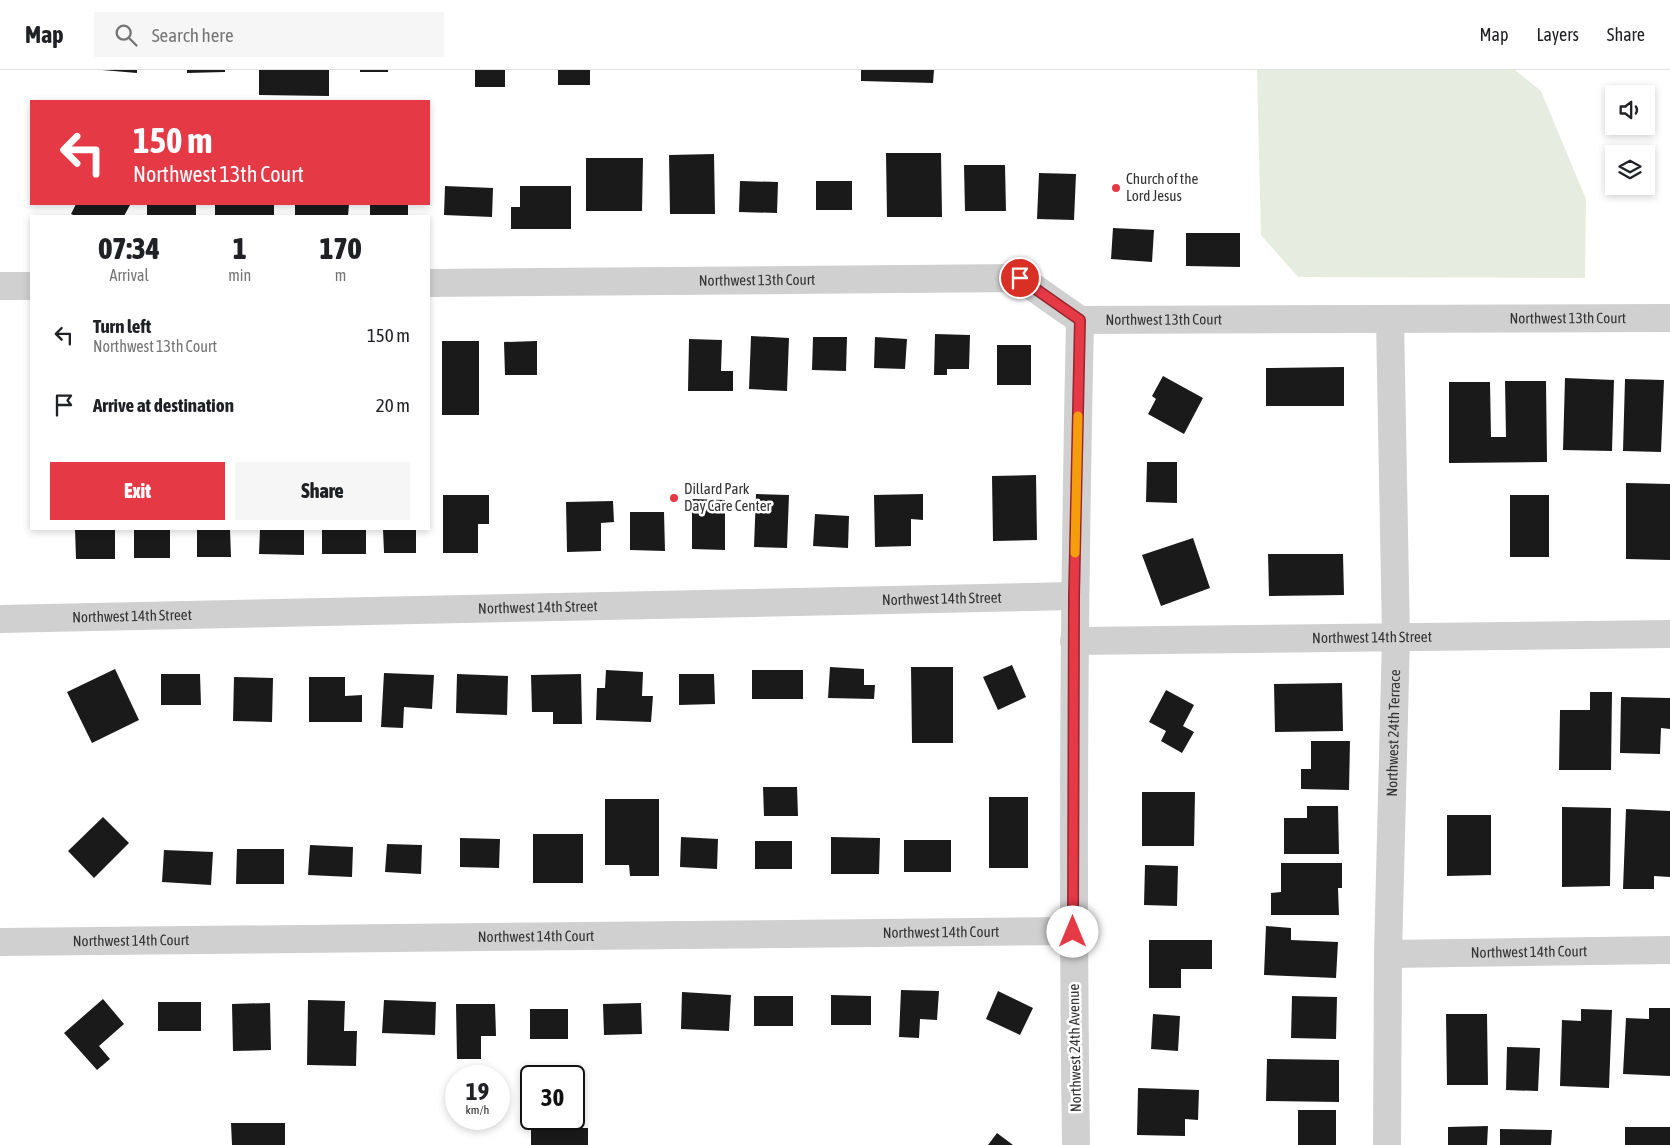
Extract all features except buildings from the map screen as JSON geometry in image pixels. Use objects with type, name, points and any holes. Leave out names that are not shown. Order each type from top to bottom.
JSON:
[{"type":"street","name":"Northwest 13th Court","points":[[430,283],[1020,278],[1080,320],[1670,318]]},
{"type":"street","points":[[0,286],[30,286]]},
{"type":"street","name":"Northwest 24th Avenue","points":[[1076,1145],[1073,932],[1074,596],[1080,320]]},
{"type":"street","name":"Northwest 24th Terrace","points":[[1387,1145],[1388,954],[1396,637],[1390,320]]},
{"type":"street","name":"Northwest 14th Street","points":[[0,619],[1074,596]]},
{"type":"street","name":"Northwest 14th Street","points":[[1074,641],[1670,634]]},
{"type":"street","name":"Northwest 14th Court","points":[[0,942],[1073,932]]},
{"type":"street","name":"Northwest 14th Court","points":[[1388,954],[1670,950]]},
{"type":"shaded area","points":[[1257,70],[1515,70],[1541,91],[1586,199],[1585,278],[1298,277],[1261,235]]},
{"type":"slow traffic","points":[[1075,553],[1078,416]]},
{"type":"place","name":"Church of the Lord Jesus","points":[[1116,188]]},
{"type":"place","name":"Dillard Park Day Care Center","points":[[674,498]]},
{"type":"route","points":[[1020,278],[1080,320],[1074,596],[1073,932]]}]
